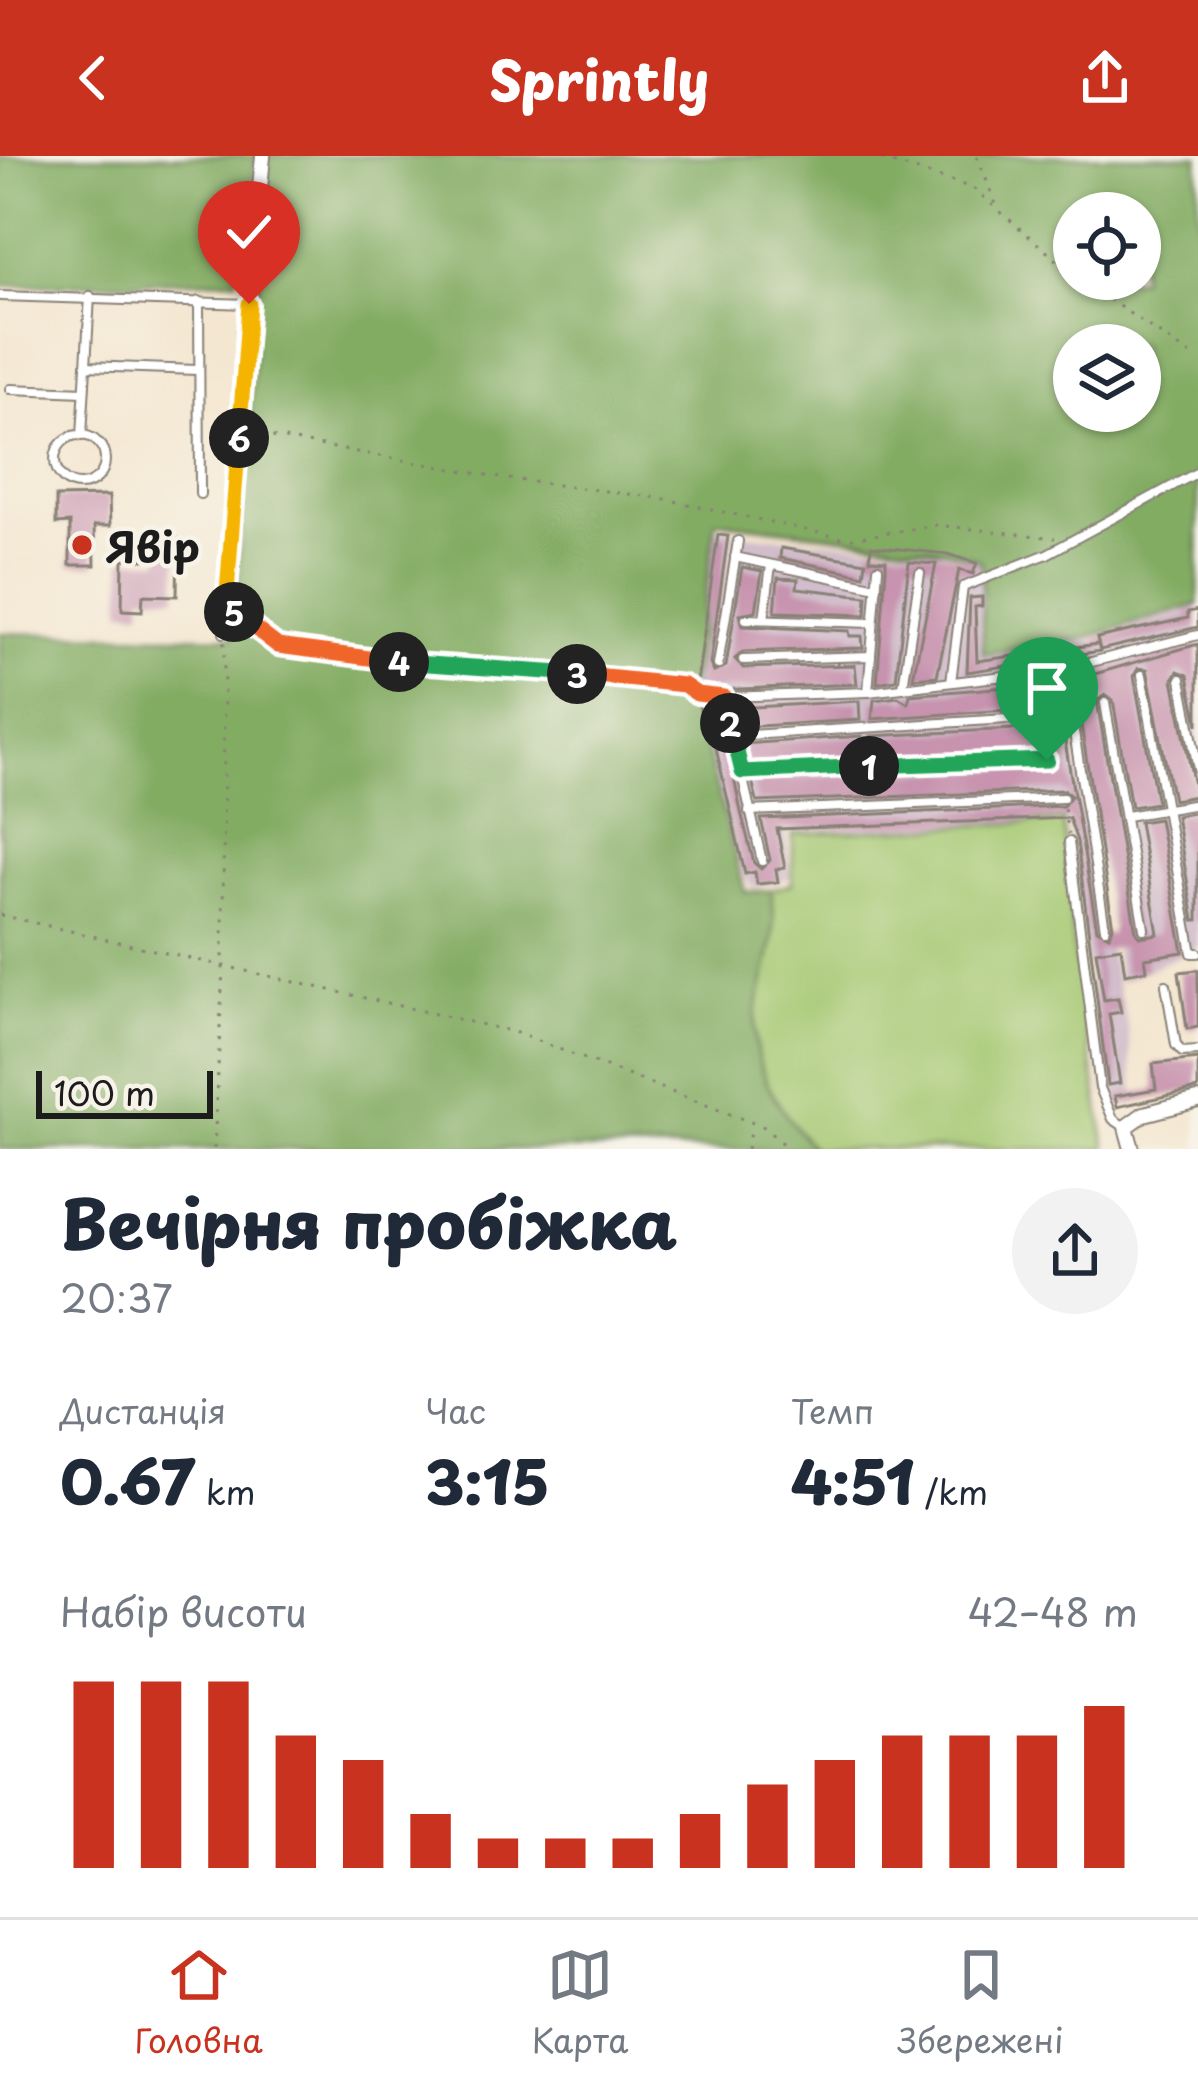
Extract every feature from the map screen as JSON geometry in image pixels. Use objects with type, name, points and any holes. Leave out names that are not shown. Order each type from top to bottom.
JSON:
[{"type":"street","points":[[249,304],[263,156]]},
{"type":"street","points":[[1132,1149],[1126,1127],[1144,1114],[1198,1100]]},
{"type":"lane","points":[[0,296],[249,304],[224,634]]},
{"type":"lane","points":[[82,436],[90,296]]},
{"type":"lane","points":[[199,301],[200,494]]},
{"type":"lane","points":[[86,366],[197,370]]},
{"type":"lane","points":[[11,388],[84,392]]},
{"type":"lane","points":[[82,436],[102,448],[105,465],[97,479],[74,485],[61,476],[55,460],[61,445],[82,436]]},
{"type":"lane","points":[[951,683],[963,587],[1069,541],[1198,472]]},
{"type":"lane","points":[[718,665],[738,541]]},
{"type":"lane","points":[[735,557],[877,587]]},
{"type":"lane","points":[[764,619],[771,566]]},
{"type":"lane","points":[[868,692],[878,568]]},
{"type":"lane","points":[[904,687],[920,573]]},
{"type":"lane","points":[[746,619],[873,623]]},
{"type":"lane","points":[[761,861],[724,697],[868,692],[1064,669],[1198,635]]},
{"type":"lane","points":[[742,660],[871,656]]},
{"type":"lane","points":[[1064,669],[1105,928]]},
{"type":"lane","points":[[1142,675],[1192,953],[1198,953]]},
{"type":"lane","points":[[1181,679],[1198,769]]},
{"type":"lane","points":[[1106,703],[1144,929]]},
{"type":"lane","points":[[732,736],[1038,717]]},
{"type":"lane","points":[[742,772],[1047,760]]},
{"type":"lane","points":[[749,812],[1063,798]]},
{"type":"lane","points":[[1126,815],[1198,804]]},
{"type":"lane","points":[[1069,842],[1100,1088],[1112,1119],[1126,1127]]},
{"type":"lane","points":[[1166,985],[1176,1046],[1182,1052],[1198,1051]]},
{"type":"path","points":[[870,156],[973,188],[1053,257]]},
{"type":"path","points":[[977,156],[997,208]]},
{"type":"path","points":[[1110,300],[1198,360]]},
{"type":"path","points":[[238,442],[267,436],[509,479],[660,498],[847,539],[937,525],[1069,541]]},
{"type":"path","points":[[226,605],[278,646],[301,651],[557,670],[618,682],[684,685],[697,694],[724,697]]},
{"type":"path","points":[[214,1149],[223,968],[224,634]]},
{"type":"path","points":[[1063,798],[1069,842]]},
{"type":"path","points":[[0,915],[514,1032],[764,1127],[788,1149]]},
{"type":"path","points":[[747,1149],[751,1124]]},
{"type":"shaded area","points":[[717,527],[733,529],[712,671],[718,693],[714,672],[735,533],[936,550],[979,561],[984,599],[982,656],[1090,640],[1198,607],[1198,638],[1165,646],[1198,640],[1198,948],[1120,982],[1070,674],[1144,649],[1063,675],[1104,933],[1128,1026],[1135,1093],[1105,1095],[1068,821],[786,831],[790,878],[752,888],[744,877],[694,698],[710,693],[694,695],[693,689]]},
{"type":"green space","points":[[0,156],[257,156],[236,280],[0,286]]},
{"type":"green space","points":[[269,156],[1198,156],[1198,605],[1082,639],[983,655],[981,561],[948,550],[716,521],[691,694],[745,892],[771,890],[772,945],[755,1021],[759,1061],[775,1098],[813,1149],[0,1149],[0,633],[233,637]]},
{"type":"green space","points":[[1063,821],[1074,952],[1106,1149],[813,1149],[775,1098],[755,1041],[773,932],[771,890],[792,884],[793,834]]},
{"type":"building","name":"Явір","points":[[109,496],[110,526],[94,526],[95,565],[70,565],[70,523],[56,524],[56,497]]},
{"type":"building","points":[[718,535],[728,536],[710,664],[714,672],[726,666],[742,567],[762,571],[756,611],[740,614],[743,626],[849,631],[850,636],[862,636],[863,648],[743,652],[735,659],[743,668],[855,665],[857,684],[716,690],[741,812],[754,863],[761,869],[770,860],[761,819],[1063,806],[1071,796],[1063,790],[757,802],[752,780],[1047,768],[1055,759],[1047,752],[748,764],[743,744],[862,736],[863,747],[870,747],[871,736],[1057,727],[1055,707],[872,719],[874,700],[898,697],[908,703],[910,695],[1055,683],[1097,929],[1109,935],[1113,927],[1074,680],[1198,644],[1198,725],[1188,675],[1178,671],[1173,679],[1196,796],[1173,800],[1147,669],[1138,668],[1134,676],[1157,803],[1131,807],[1113,700],[1105,695],[1097,701],[1136,932],[1140,937],[1158,934],[1139,822],[1159,819],[1183,952],[1145,958],[1147,970],[1125,974],[1121,947],[1096,951],[1104,1000],[1118,998],[1121,1012],[1109,1014],[1120,1083],[1108,1085],[1077,841],[1069,818],[777,829],[785,868],[776,869],[778,882],[757,884],[755,872],[745,874],[708,714],[701,715],[696,689]]},
{"type":"building","points":[[160,539],[178,539],[177,596],[143,595],[142,611],[122,610],[123,559],[160,560]]},
{"type":"building","points":[[871,546],[947,554],[977,563],[973,574],[959,570],[937,676],[913,678],[936,564],[909,562],[896,680],[877,683],[886,560],[870,559]]},
{"type":"building","points":[[781,548],[866,562],[864,575],[780,558]]},
{"type":"building","points":[[778,578],[798,579],[797,588],[867,596],[866,615],[775,612]]},
{"type":"building","points":[[982,597],[982,606],[975,607],[977,661],[1098,644],[1100,651],[967,672],[970,598]]},
{"type":"building","points":[[1198,610],[1198,627],[1100,650],[1097,638],[1188,618],[1188,612]]},
{"type":"building","points":[[859,701],[860,720],[739,727],[735,708]]},
{"type":"building","points":[[1198,812],[1198,920],[1194,920],[1176,816]]},
{"type":"building","points":[[1198,970],[1198,1027],[1187,1029],[1179,972]]},
{"type":"building","points":[[1198,1059],[1198,1089],[1117,1107],[1115,1096],[1156,1089],[1153,1064]]},
{"type":"place","name":"Явір","points":[[82,545]]},
{"type":"route","points":[[249,304],[226,605],[278,646],[353,658],[557,670],[618,682],[684,685],[697,694],[724,697],[742,772],[1047,760]]}]
